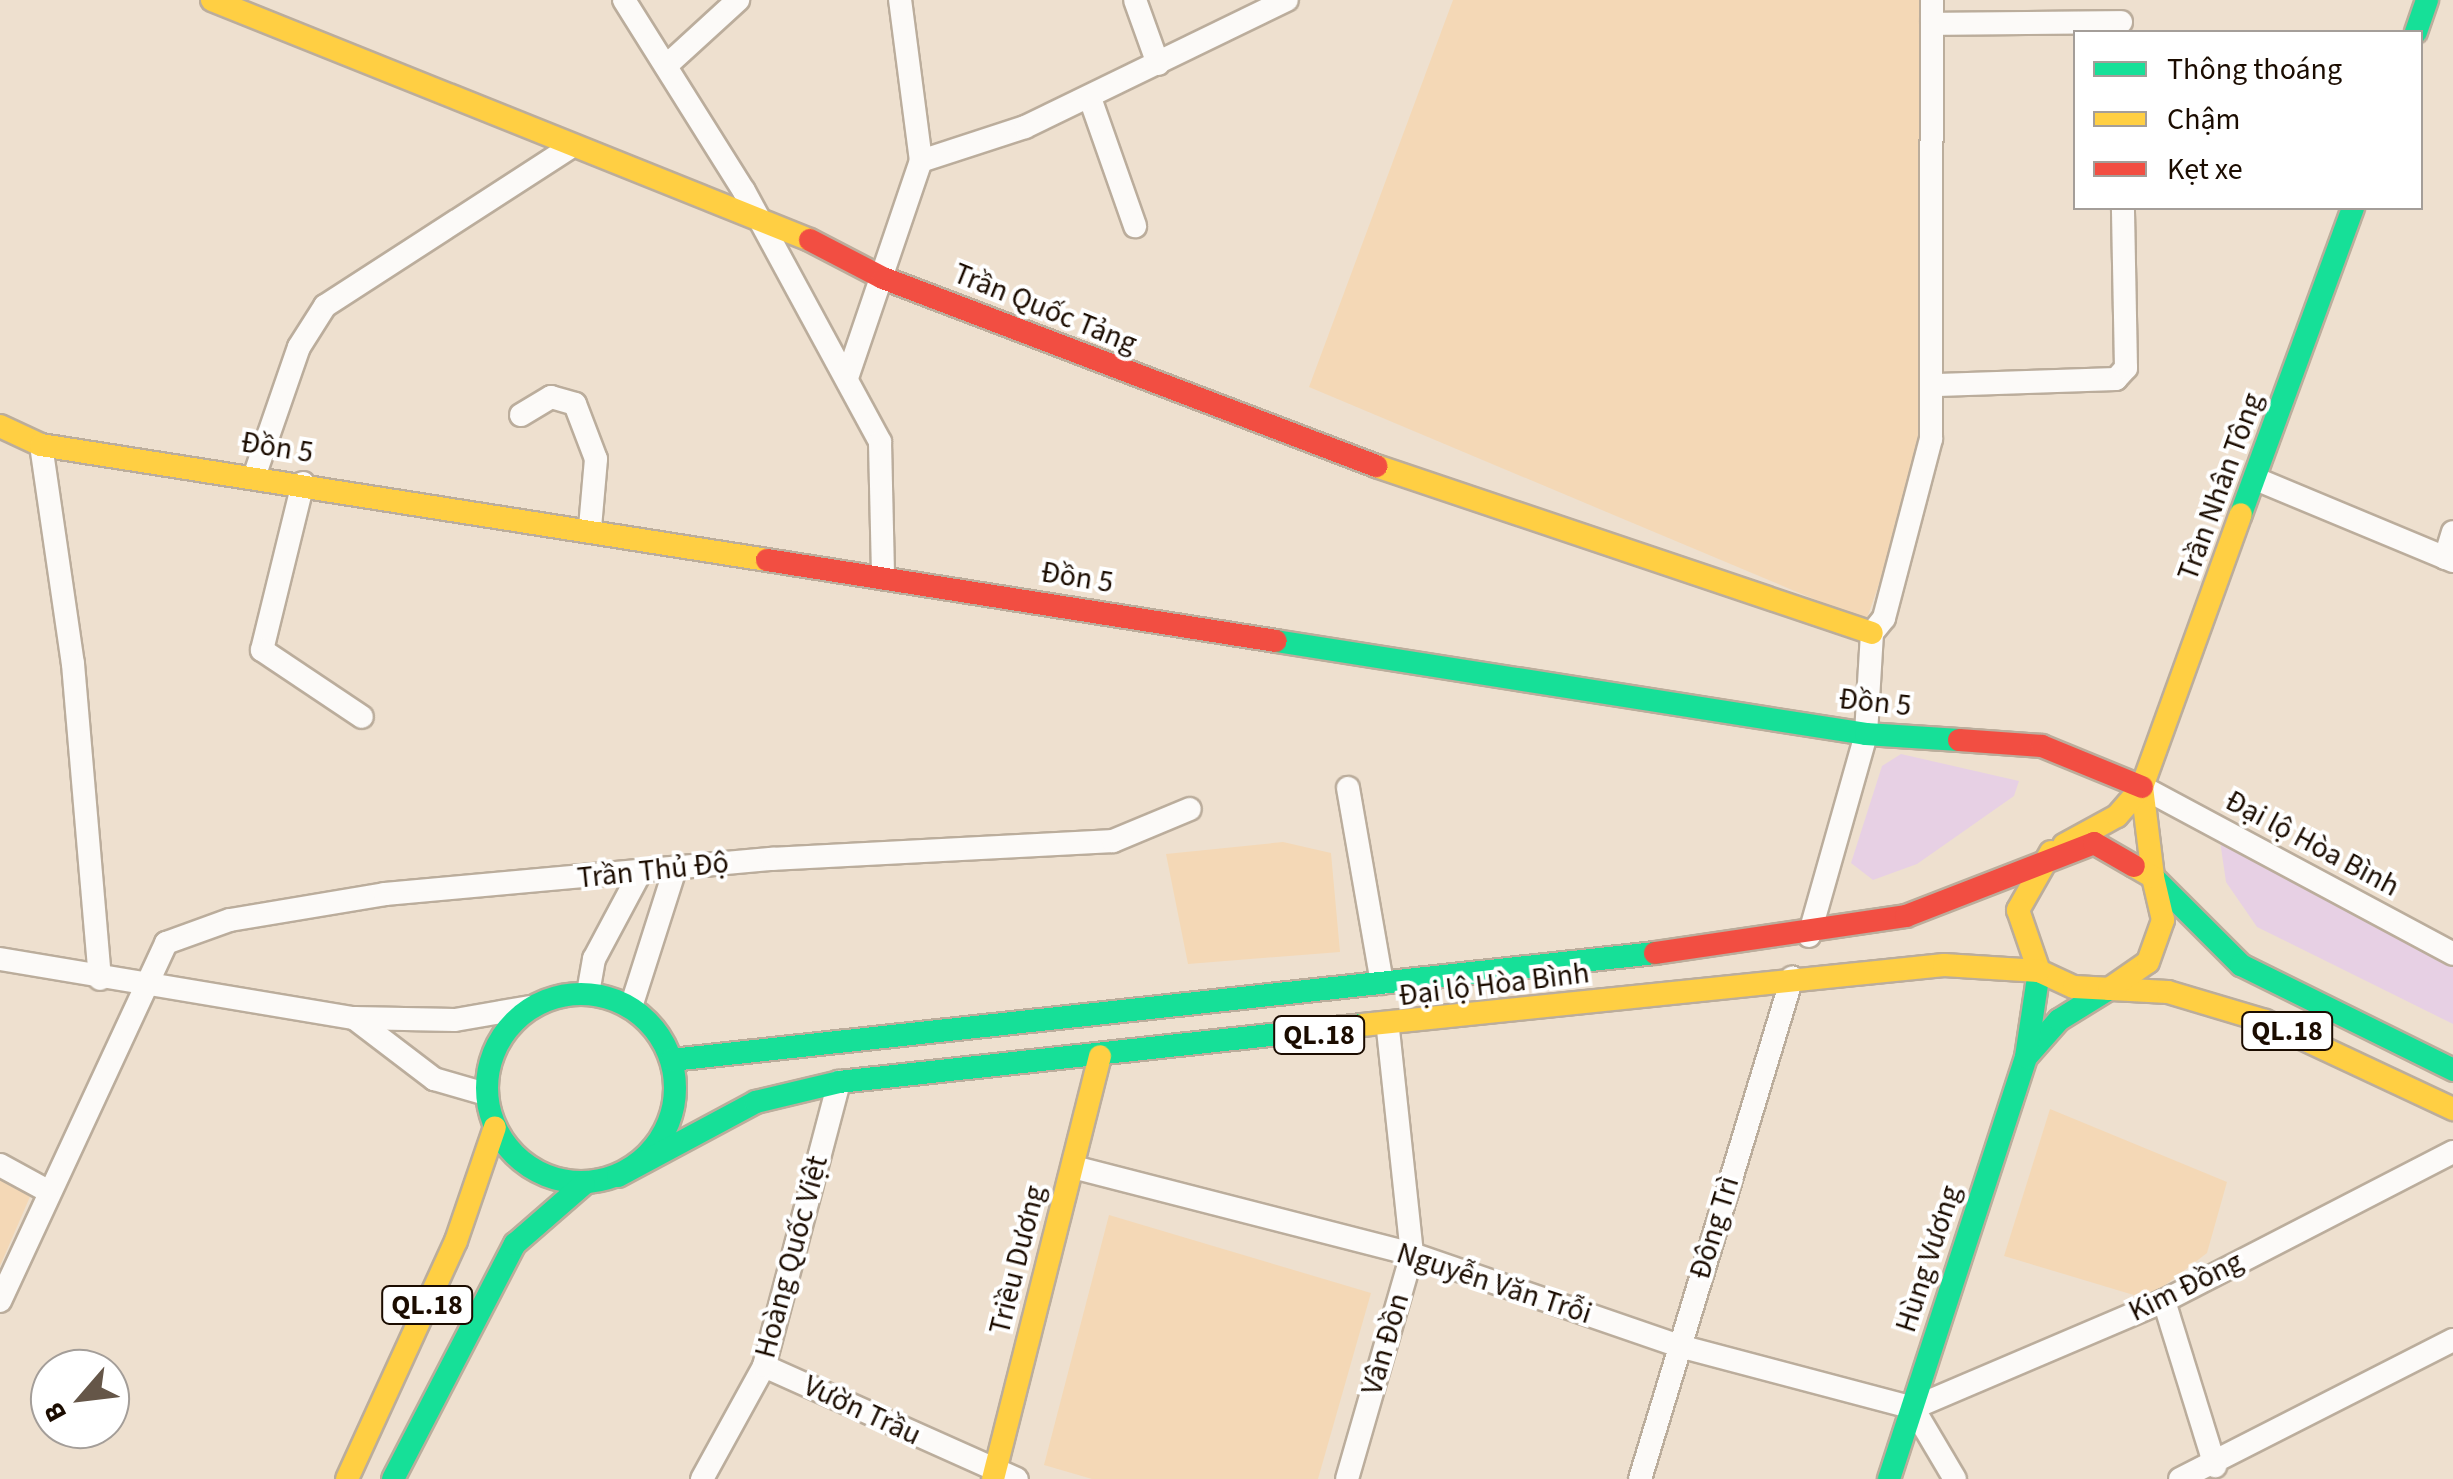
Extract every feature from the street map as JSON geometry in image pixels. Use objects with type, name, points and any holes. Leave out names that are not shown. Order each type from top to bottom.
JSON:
[{"type":"main road","name":"Trần Quốc Tảng","points":[[212,0],[568,149],[754,212],[883,278],[1369,468],[1872,633]]},
{"type":"main road","points":[[2417,30],[2427,0]]},
{"type":"main road","name":"Trần Nhân Tông","points":[[2142,787],[2352,210]]},
{"type":"main road","name":"Đồn 5","points":[[0,426],[42,445],[590,527],[1866,734],[2042,746],[2142,787]]},
{"type":"main road","points":[[2026,1057],[2059,1020],[2109,988],[2159,942],[2142,787]]},
{"type":"main road","name":"Đại lộ Hòa Bình","points":[[672,1060],[1809,936],[1906,916],[2051,852],[2117,816],[2142,787]]},
{"type":"main road","points":[[2026,1057],[2039,971],[2018,910],[2051,852],[2117,848],[2153,877]]},
{"type":"main road","name":"QL.18","points":[[2153,877],[2241,965],[2453,1070]]},
{"type":"main road","points":[[1792,978],[1809,936]]},
{"type":"main road","name":"Đại lộ Hòa Bình","points":[[618,1176],[756,1102],[839,1082],[1388,1028],[1792,978],[1944,964],[2039,971]]},
{"type":"main road","points":[[2039,971],[2074,987],[2109,988]]},
{"type":"main road","points":[[1382,983],[1388,1028]]},
{"type":"main road","name":"QL.18","points":[[2109,988],[2168,992],[2266,1020],[2453,1109]]},
{"type":"main road","points":[[584,1184],[527,1166],[495,1127],[486,1094],[496,1044],[530,1008],[588,993],[630,1007],[672,1060]]},
{"type":"main road","name":"Triều Dương","points":[[1001,1477],[1073,1167],[1105,1055],[1106,1014]]},
{"type":"main road","name":"Hùng Vương","points":[[1889,1479],[2026,1057]]},
{"type":"main road","name":"QL.18","points":[[393,1479],[516,1244],[584,1184],[618,1176],[668,1129],[672,1060]]},
{"type":"main road","name":"QL.18","points":[[347,1479],[456,1241],[495,1127]]},
{"type":"street","points":[[624,0],[848,374],[886,460],[883,577]]},
{"type":"street","points":[[666,66],[738,0]]},
{"type":"street","points":[[848,374],[921,161],[900,0]]},
{"type":"street","points":[[1135,0],[1158,64]]},
{"type":"street","points":[[921,161],[1090,98],[1288,0]]},
{"type":"street","points":[[1809,936],[1866,734],[1872,633],[1914,513],[1938,385],[1932,0]]},
{"type":"street","points":[[1932,24],[2121,18]]},
{"type":"street","points":[[1090,98],[1135,226]]},
{"type":"street","points":[[255,474],[299,347],[325,306],[568,149]]},
{"type":"street","points":[[1938,385],[2116,378],[2126,368],[2123,210]]},
{"type":"street","points":[[520,415],[551,397],[575,404],[594,440],[590,527]]},
{"type":"street","points":[[42,445],[100,978]]},
{"type":"street","points":[[2256,479],[2449,559],[2453,532]]},
{"type":"street","points":[[303,484],[262,650],[362,717]]},
{"type":"street","name":"Đại lộ Hòa Bình","points":[[2142,787],[2453,954]]},
{"type":"street","points":[[1348,788],[1382,983]]},
{"type":"street","name":"Trần Thủ Độ","points":[[0,1301],[46,1190],[166,943],[230,920],[385,894],[675,869],[1113,841],[1190,808]]},
{"type":"street","points":[[630,1007],[675,869]]},
{"type":"street","points":[[588,993],[594,959],[640,873]]},
{"type":"street","points":[[0,959],[146,988],[354,1018],[454,1020],[530,1008]]},
{"type":"street","name":"Đông Trì","points":[[1640,1479],[1792,978]]},
{"type":"street","points":[[354,1018],[434,1079],[486,1094]]},
{"type":"street","name":"Vân Đồn","points":[[1347,1479],[1412,1254],[1388,1028]]},
{"type":"street","name":"Hoàng Quốc Việt","points":[[702,1479],[764,1366],[839,1082]]},
{"type":"street","name":"Kim Đồng","points":[[1913,1408],[2164,1301],[2453,1152]]},
{"type":"street","points":[[0,1165],[46,1190]]},
{"type":"street","name":"Nguyễn Văn Trỗi","points":[[1073,1167],[1412,1254],[1680,1346],[1913,1408]]},
{"type":"street","points":[[2164,1301],[2216,1466]]},
{"type":"street","points":[[2180,1479],[2216,1466],[2453,1340]]},
{"type":"street","name":"Vườn Trầu","points":[[764,1366],[1001,1477]]},
{"type":"street","points":[[1913,1408],[1955,1479]]},
{"type":"shaded area","points":[[1453,0],[1932,0],[1935,388],[1914,485],[1866,621],[1309,387]]},
{"type":"shaded area","points":[[1901,754],[2019,781],[2014,796],[1917,864],[1873,880],[1851,863],[1882,766]]},
{"type":"shaded area","points":[[2220,841],[2453,967],[2453,1024],[2257,927],[2226,882]]},
{"type":"shaded area","points":[[1283,842],[1331,853],[1340,952],[1188,964],[1166,854]]},
{"type":"shaded area","points":[[2050,1109],[2227,1182],[2207,1253],[2147,1299],[2004,1256]]},
{"type":"shaded area","points":[[0,1176],[32,1192],[0,1266]]},
{"type":"shaded area","points":[[1109,1215],[1371,1293],[1318,1479],[1092,1479],[1044,1465]]},
{"type":"traffic: fast","points":[[2417,30],[2427,0]]},
{"type":"traffic: fast","points":[[2241,514],[2352,210]]},
{"type":"traffic: fast","points":[[1276,641],[1866,734],[1959,740]]},
{"type":"traffic: fast","points":[[2157,881],[2241,965],[2453,1070]]},
{"type":"traffic: fast","points":[[672,1060],[1655,953]]},
{"type":"traffic: fast","points":[[1889,1479],[2026,1057],[2039,971]]},
{"type":"traffic: fast","points":[[2029,1054],[2059,1020],[2109,989]]},
{"type":"traffic: fast","points":[[581,994],[617,1001],[648,1021],[668,1052],[675,1088],[668,1124],[648,1155],[617,1175],[581,1182],[545,1175],[514,1155],[494,1124],[487,1088],[494,1052],[514,1021],[545,1001],[581,994]]},
{"type":"traffic: fast","points":[[618,1176],[756,1102],[839,1082],[1362,1025]]},
{"type":"traffic: fast","points":[[393,1479],[515,1244],[584,1184]]},
{"type":"traffic: slow","points":[[212,0],[810,240]]},
{"type":"traffic: slow","points":[[0,426],[41,445],[767,560]]},
{"type":"traffic: slow","points":[[1376,466],[1872,633]]},
{"type":"traffic: slow","points":[[2064,845],[2117,816],[2142,787],[2241,514]]},
{"type":"traffic: slow","points":[[2142,787],[2153,877]]},
{"type":"traffic: slow","points":[[2051,852],[2018,910],[2039,971],[2074,987],[2168,992],[2265,1021],[2453,1109]]},
{"type":"traffic: slow","points":[[2109,989],[2148,962],[2163,920],[2153,877],[2134,866]]},
{"type":"traffic: slow","points":[[1362,1025],[1944,965],[2039,971]]},
{"type":"traffic: slow","points":[[993,1479],[1100,1056]]},
{"type":"traffic: slow","points":[[347,1479],[456,1241],[495,1127]]},
{"type":"traffic: jam","points":[[810,240],[883,278],[1376,466]]},
{"type":"traffic: jam","points":[[767,560],[1276,641]]},
{"type":"traffic: jam","points":[[1959,740],[2042,746],[2142,787]]},
{"type":"traffic: jam","points":[[1655,953],[1906,916],[2094,843],[2134,866]]}]
